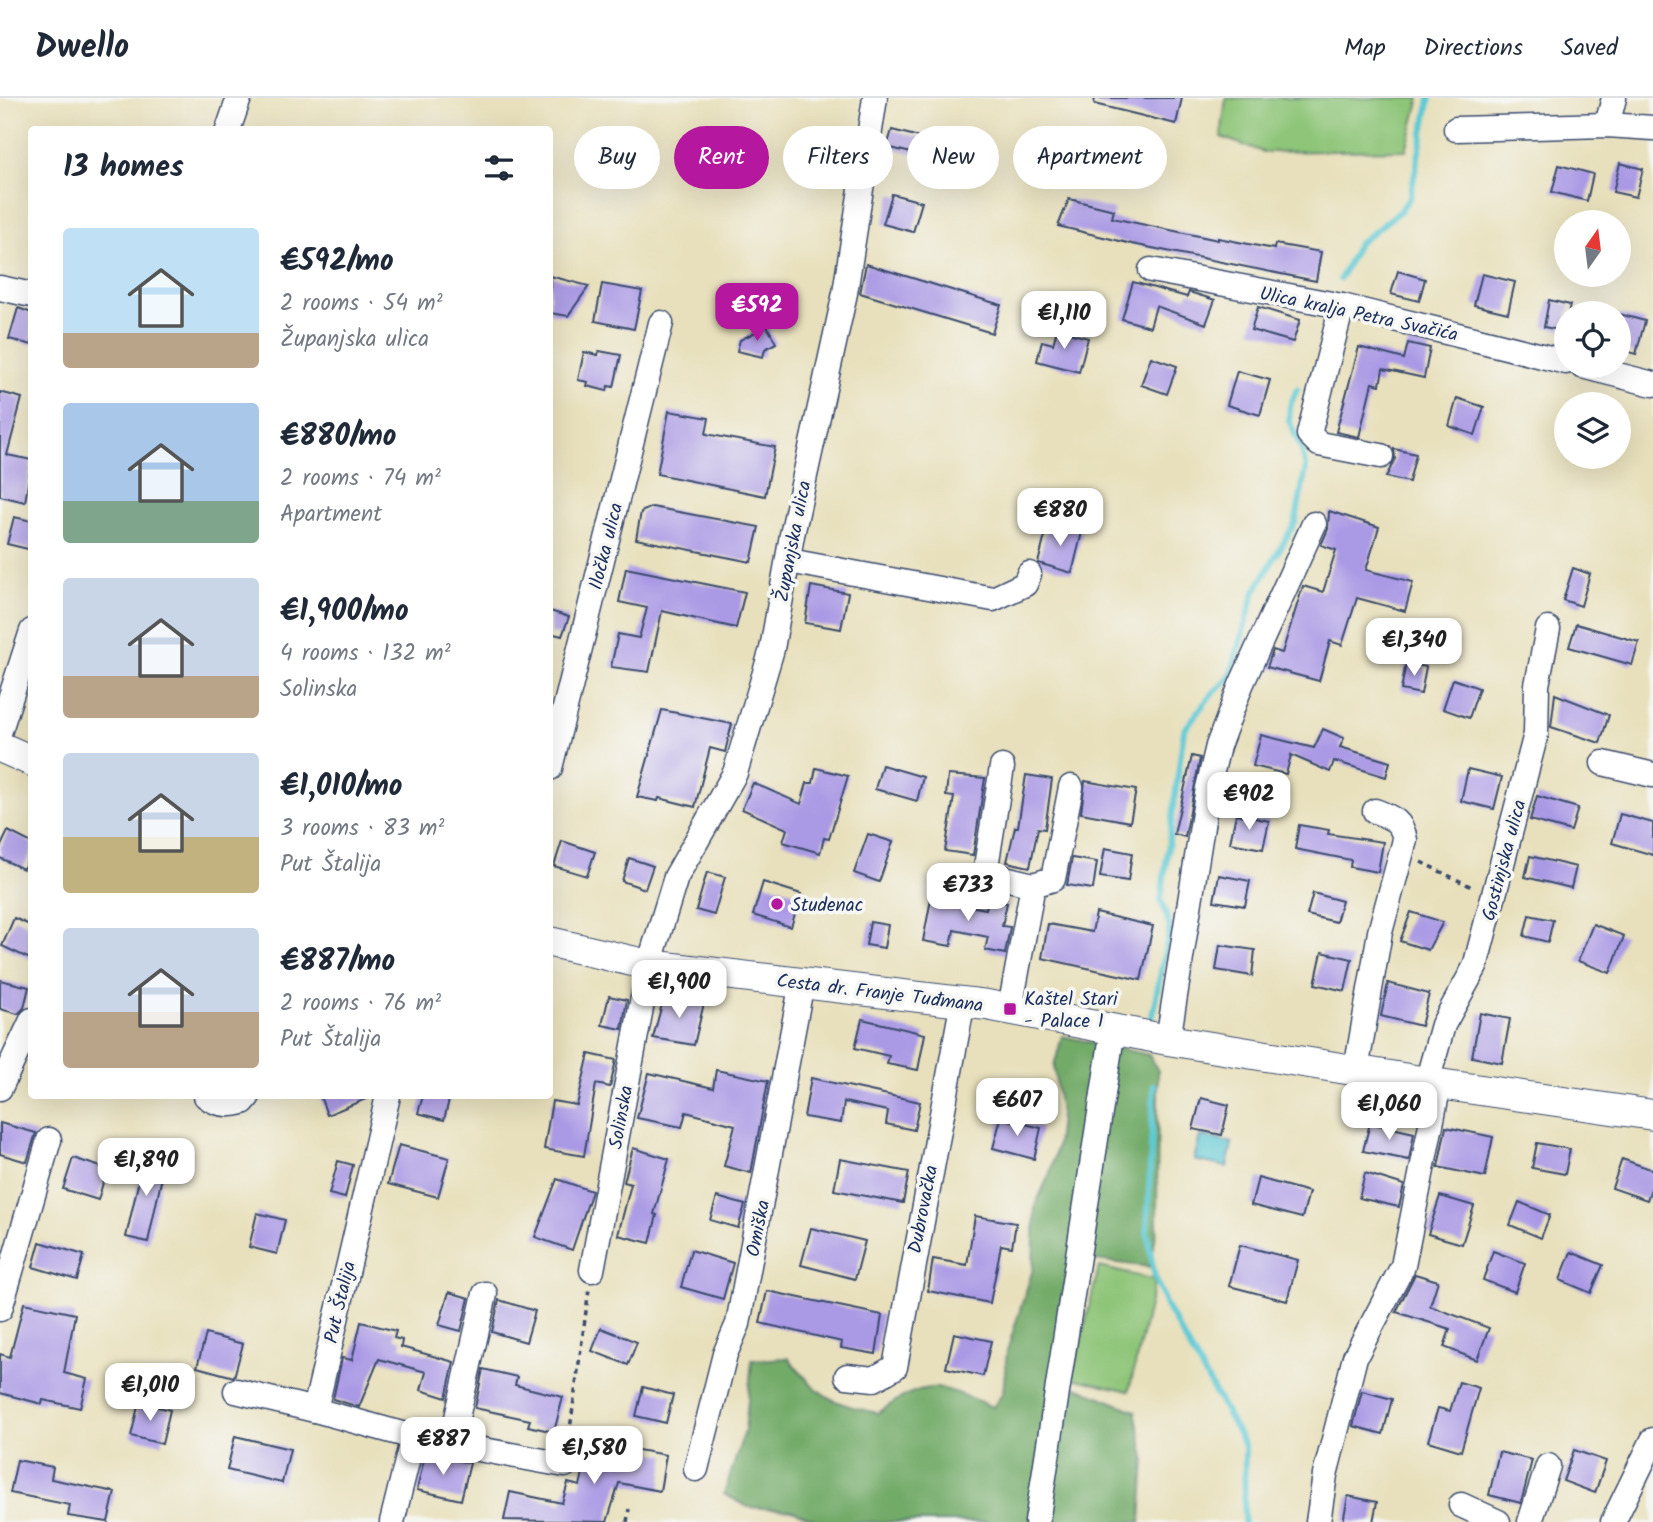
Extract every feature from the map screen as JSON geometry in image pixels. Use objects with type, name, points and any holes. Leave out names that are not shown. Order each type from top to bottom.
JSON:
[{"type":"main road","points":[[0,747],[28,759]]},
{"type":"main road","name":"Cesta dr. Franje Tuđmana","points":[[553,943],[649,965],[962,1001],[1168,1040],[1653,1115]]},
{"type":"street","points":[[229,126],[239,98]]},
{"type":"street","name":"Županjska ulica","points":[[649,965],[676,877],[735,773],[772,649],[845,293],[875,98]]},
{"type":"street","points":[[1607,125],[1614,98]]},
{"type":"street","points":[[1456,129],[1607,125],[1653,128]]},
{"type":"street","name":"Ulica kralja Petra Svačića","points":[[1152,270],[1342,306],[1554,359]]},
{"type":"street","points":[[0,288],[28,294]]},
{"type":"street","points":[[1342,306],[1309,434],[1319,444],[1381,456]]},
{"type":"street","name":"Iločka ulica","points":[[553,756],[661,323]]},
{"type":"street","points":[[1629,378],[1653,384]]},
{"type":"street","points":[[1168,1040],[1206,801],[1218,746],[1241,685],[1314,524]]},
{"type":"street","points":[[789,561],[993,599],[1025,584],[1030,574]]},
{"type":"street","name":"Gostinjska ulica","points":[[1318,1522],[1325,1475],[1355,1357],[1403,1266],[1443,1025],[1475,967],[1536,734],[1537,685],[1548,629]]},
{"type":"street","points":[[0,730],[28,643]]},
{"type":"street","points":[[1603,763],[1653,775]]},
{"type":"street","points":[[1002,767],[985,873],[1033,885],[1053,879],[1071,787]]},
{"type":"street","points":[[1356,1070],[1380,932],[1402,856],[1404,827],[1397,820],[1375,811]]},
{"type":"street","points":[[1010,1009],[1033,885]]},
{"type":"street","name":"Solinska","points":[[592,1270],[649,965]]},
{"type":"street","name":"Omiška","points":[[696,1469],[725,1354],[738,1324],[802,982]]},
{"type":"street","name":"Dubrovačka","points":[[847,1376],[874,1379],[895,1367],[962,1001]]},
{"type":"street","points":[[0,1088],[28,1028]]},
{"type":"street","points":[[1037,1522],[1113,1029]]},
{"type":"street","points":[[210,1099],[231,1106],[246,1099]]},
{"type":"street","name":"Put Štalija","points":[[315,1410],[387,1099]]},
{"type":"street","points":[[0,1309],[49,1140]]},
{"type":"street","points":[[452,1444],[485,1294]]},
{"type":"street","points":[[236,1391],[413,1437],[565,1465]]},
{"type":"street","points":[[392,1522],[413,1437]]},
{"type":"street","points":[[1613,1522],[1653,1440]]},
{"type":"street","points":[[1530,1522],[1548,1466]]},
{"type":"street","points":[[1461,1505],[1498,1522]]},
{"type":"path","points":[[1402,856],[1430,865],[1491,901]]},
{"type":"path","points":[[565,1465],[582,1325],[592,1270]]},
{"type":"path","points":[[627,1522],[629,1509]]},
{"type":"green space","points":[[1226,98],[1420,98],[1406,150],[1263,152],[1221,137]]},
{"type":"green space","points":[[1062,1036],[1149,1055],[1158,1071],[1157,1231],[1149,1267],[1095,1260],[1078,1297],[1064,1382],[1135,1411],[1145,1458],[1141,1522],[820,1522],[792,1510],[748,1507],[724,1494],[745,1430],[752,1360],[788,1358],[809,1382],[827,1396],[878,1413],[910,1393],[934,1388],[959,1393],[993,1407],[1003,1392],[1007,1351],[1033,1269],[1035,1206],[1050,1173],[1057,1146],[1060,1115],[1054,1067]]},
{"type":"green space","points":[[1099,1267],[1155,1280],[1129,1391],[1072,1378]]},
{"type":"water","points":[[1200,1136],[1232,1143],[1227,1167],[1194,1160]]},
{"type":"building","points":[[1095,98],[1182,98],[1176,124],[1094,104]]},
{"type":"building","points":[[893,130],[907,134],[907,152],[893,148]]},
{"type":"building","points":[[1620,163],[1643,169],[1636,197],[1613,192]]},
{"type":"building","points":[[1559,165],[1593,174],[1587,201],[1552,192]]},
{"type":"building","points":[[892,194],[922,202],[913,232],[883,224]]},
{"type":"building","points":[[1069,199],[1114,210],[1112,218],[1218,240],[1274,249],[1275,244],[1321,252],[1316,281],[1132,244],[1058,226]]},
{"type":"building","points":[[866,264],[1001,305],[992,333],[860,293]]},
{"type":"building","points":[[1398,271],[1425,279],[1419,301],[1391,294]]},
{"type":"building","points":[[1482,274],[1515,282],[1508,313],[1474,305]]},
{"type":"building","points":[[553,277],[589,286],[568,316],[553,314]]},
{"type":"building","points":[[1133,282],[1187,297],[1189,292],[1215,300],[1206,324],[1156,306],[1150,327],[1122,319]]},
{"type":"building","points":[[602,284],[642,291],[634,329],[595,321]]},
{"type":"building","points":[[1549,300],[1554,301],[1554,329],[1544,327]]},
{"type":"building","points":[[737,301],[754,305],[750,322],[733,318]]},
{"type":"building","points":[[1258,307],[1300,320],[1293,342],[1251,330]]},
{"type":"building","points":[[18,308],[28,312],[28,344],[9,339]]},
{"type":"building","points":[[1631,317],[1645,321],[1636,354],[1631,353]]},
{"type":"building","points":[[767,326],[776,343],[765,349],[763,357],[737,351],[740,340]]},
{"type":"building","points":[[1057,330],[1088,338],[1079,372],[1037,361],[1042,341],[1053,344]]},
{"type":"building","points":[[1408,343],[1430,348],[1424,378],[1383,369],[1380,385],[1372,383],[1359,437],[1336,432],[1359,347],[1404,359]]},
{"type":"building","points":[[599,351],[621,355],[614,387],[608,386],[607,391],[587,386],[588,382],[578,380],[584,352],[598,355]]},
{"type":"building","points":[[1151,357],[1177,366],[1167,394],[1141,385]]},
{"type":"building","points":[[1237,371],[1270,380],[1260,415],[1227,405]]},
{"type":"building","points":[[0,392],[22,398],[7,455],[28,459],[28,484],[25,502],[0,496]]},
{"type":"building","points":[[1457,398],[1484,407],[1475,435],[1449,426]]},
{"type":"building","points":[[669,411],[709,418],[706,434],[775,447],[765,496],[657,474]]},
{"type":"building","points":[[1394,449],[1416,454],[1409,482],[1386,477],[1395,459]]},
{"type":"building","points":[[652,507],[759,527],[751,562],[636,539],[641,512]]},
{"type":"building","points":[[1329,511],[1379,527],[1366,570],[1413,582],[1405,611],[1357,598],[1342,645],[1330,641],[1319,681],[1267,667],[1273,650],[1282,653],[1303,586],[1323,592],[1336,550],[1321,545],[1328,529]]},
{"type":"building","points":[[14,517],[28,520],[28,549],[7,544]]},
{"type":"building","points":[[1048,524],[1082,532],[1072,573],[1038,563]]},
{"type":"building","points":[[626,568],[745,592],[736,628],[662,611],[649,672],[611,667],[618,634],[639,638],[647,608],[619,602]]},
{"type":"building","points":[[1573,568],[1590,574],[1581,606],[1563,600]]},
{"type":"building","points":[[811,586],[848,593],[841,629],[805,623]]},
{"type":"building","points":[[553,612],[569,617],[562,636],[553,634]]},
{"type":"building","points":[[1576,624],[1639,642],[1632,665],[1569,647]]},
{"type":"building","points":[[1406,663],[1426,667],[1421,694],[1401,690]]},
{"type":"building","points":[[1453,679],[1479,688],[1469,718],[1443,709]]},
{"type":"building","points":[[1555,694],[1609,715],[1600,743],[1551,727]]},
{"type":"building","points":[[662,710],[732,724],[725,752],[710,748],[695,807],[659,798],[658,801],[637,797]]},
{"type":"building","points":[[1323,729],[1344,738],[1340,747],[1390,762],[1386,777],[1334,761],[1330,772],[1291,755],[1286,774],[1253,766],[1261,735],[1314,748]]},
{"type":"building","points":[[1192,756],[1200,758],[1185,837],[1174,834]]},
{"type":"building","points":[[882,765],[923,777],[917,801],[875,789]]},
{"type":"building","points":[[816,768],[848,776],[829,839],[824,838],[820,853],[783,842],[787,829],[742,809],[753,783],[801,804],[807,783],[813,783]]},
{"type":"building","points":[[1468,769],[1502,777],[1494,809],[1461,801]]},
{"type":"building","points":[[948,775],[985,778],[973,855],[945,851],[954,797],[946,796]]},
{"type":"building","points":[[1026,775],[1052,779],[1045,829],[1038,828],[1030,867],[1007,862],[1015,827],[1018,827]]},
{"type":"building","points":[[1085,781],[1136,790],[1130,822],[1081,813]]},
{"type":"building","points":[[1537,796],[1578,808],[1571,831],[1530,820]]},
{"type":"building","points":[[1236,814],[1269,821],[1263,849],[1230,843]]},
{"type":"building","points":[[1620,814],[1653,823],[1653,855],[1612,843]]},
{"type":"building","points":[[1299,825],[1329,830],[1328,834],[1383,842],[1378,872],[1350,867],[1351,860],[1295,849]]},
{"type":"building","points":[[8,831],[28,841],[28,859],[23,869],[0,858],[0,848]]},
{"type":"building","points":[[868,834],[893,842],[879,882],[854,873]]},
{"type":"building","points":[[562,841],[595,852],[587,876],[554,866]]},
{"type":"building","points":[[1105,848],[1132,853],[1128,881],[1100,877]]},
{"type":"building","points":[[1530,856],[1576,867],[1571,888],[1525,877]]},
{"type":"building","points":[[629,858],[653,866],[645,889],[622,881]]},
{"type":"building","points":[[1072,858],[1097,862],[1093,889],[1067,885]]},
{"type":"building","points":[[707,872],[725,877],[714,915],[696,910]]},
{"type":"building","points":[[1219,875],[1250,881],[1245,906],[1214,901]]},
{"type":"building","name":"Studenac","points":[[763,882],[801,894],[791,927],[753,915]]},
{"type":"building","points":[[1313,893],[1342,901],[1336,922],[1307,915]]},
{"type":"building","points":[[931,899],[986,909],[988,899],[1007,903],[1002,926],[1010,927],[1005,954],[985,950],[988,937],[954,930],[951,946],[923,941]]},
{"type":"building","points":[[1411,912],[1443,922],[1428,950],[1400,941]]},
{"type":"building","points":[[1096,913],[1153,926],[1141,980],[1042,958],[1048,924],[1092,932]]},
{"type":"building","points":[[1529,915],[1553,920],[1548,942],[1524,936]]},
{"type":"building","points":[[14,918],[28,924],[28,958],[2,946]]},
{"type":"building","points":[[870,922],[888,925],[884,948],[866,945]]},
{"type":"building","points":[[1593,924],[1624,936],[1610,973],[1578,961]]},
{"type":"building","points":[[1220,945],[1255,950],[1252,976],[1216,970]]},
{"type":"building","points":[[1322,952],[1352,959],[1345,991],[1315,984]]},
{"type":"building","points":[[0,980],[28,987],[24,1008],[18,1014],[0,1009]]},
{"type":"building","points":[[1388,983],[1429,994],[1421,1026],[1381,1016]]},
{"type":"building","points":[[665,993],[704,1003],[694,1045],[653,1038]]},
{"type":"building","points":[[609,996],[627,1000],[622,1029],[602,1025]]},
{"type":"building","points":[[1480,1013],[1510,1019],[1502,1063],[1472,1057]]},
{"type":"building","points":[[862,1019],[925,1034],[918,1070],[887,1064],[889,1056],[855,1048]]},
{"type":"building","points":[[589,1054],[616,1060],[610,1087],[596,1084],[584,1156],[544,1149],[552,1101],[577,1105]]},
{"type":"building","points":[[716,1070],[768,1081],[751,1173],[724,1166],[735,1125],[686,1112],[682,1127],[637,1118],[649,1073],[713,1088]]},
{"type":"building","points":[[811,1078],[920,1102],[914,1130],[886,1124],[888,1111],[844,1102],[841,1123],[804,1117]]},
{"type":"building","points":[[1201,1098],[1229,1105],[1222,1135],[1193,1129]]},
{"type":"building","points":[[321,1099],[366,1099],[327,1115]]},
{"type":"building","points":[[422,1099],[449,1099],[444,1120],[418,1113]]},
{"type":"building","points":[[1001,1118],[1041,1128],[1034,1159],[993,1148]]},
{"type":"building","points":[[0,1123],[36,1133],[27,1162],[0,1154]]},
{"type":"building","points":[[1370,1123],[1414,1133],[1409,1160],[1363,1151]]},
{"type":"building","points":[[1446,1127],[1493,1137],[1485,1177],[1438,1167]]},
{"type":"building","points":[[1537,1143],[1570,1149],[1565,1174],[1532,1168]]},
{"type":"building","points":[[399,1145],[449,1158],[438,1197],[388,1184]]},
{"type":"building","points":[[633,1148],[669,1159],[654,1214],[657,1215],[650,1243],[618,1235],[631,1184],[624,1182]]},
{"type":"building","points":[[145,1153],[166,1158],[148,1242],[126,1237]]},
{"type":"building","points":[[73,1158],[107,1169],[98,1200],[63,1189]]},
{"type":"building","points":[[840,1159],[909,1172],[903,1203],[834,1190]]},
{"type":"building","points":[[1622,1159],[1653,1170],[1653,1183],[1647,1200],[1612,1188]]},
{"type":"building","points":[[338,1161],[353,1165],[345,1198],[329,1194]]},
{"type":"building","points":[[1365,1173],[1404,1185],[1399,1207],[1359,1198]]},
{"type":"building","points":[[1258,1178],[1309,1192],[1302,1218],[1251,1205]]},
{"type":"building","points":[[557,1179],[592,1191],[572,1250],[535,1237]]},
{"type":"building","points":[[1440,1196],[1474,1206],[1462,1244],[1428,1234]]},
{"type":"building","points":[[717,1197],[745,1205],[738,1228],[710,1220]]},
{"type":"building","points":[[1519,1202],[1550,1215],[1541,1238],[1510,1225]]},
{"type":"building","points":[[257,1213],[285,1220],[277,1254],[249,1247]]},
{"type":"building","points":[[975,1216],[1016,1223],[1012,1247],[1001,1245],[990,1303],[928,1291],[933,1259],[967,1265]]},
{"type":"building","points":[[811,1228],[865,1241],[855,1279],[801,1265]]},
{"type":"building","points":[[40,1242],[84,1255],[77,1280],[33,1267]]},
{"type":"building","points":[[1240,1245],[1298,1260],[1287,1301],[1229,1286]]},
{"type":"building","points":[[691,1250],[733,1263],[723,1299],[681,1287]]},
{"type":"building","points":[[1493,1251],[1525,1263],[1515,1292],[1483,1280]]},
{"type":"building","points":[[1571,1252],[1603,1265],[1591,1293],[1560,1280]]},
{"type":"building","points":[[1415,1274],[1438,1281],[1430,1306],[1489,1328],[1477,1360],[1444,1347],[1450,1329],[1396,1312]]},
{"type":"building","points":[[767,1291],[882,1315],[876,1354],[841,1348],[842,1342],[760,1323]]},
{"type":"building","points":[[449,1292],[469,1298],[461,1331],[439,1325]]},
{"type":"building","points":[[499,1300],[535,1311],[526,1342],[492,1332]]},
{"type":"building","points":[[24,1303],[75,1314],[64,1373],[87,1379],[80,1408],[43,1400],[42,1404],[0,1393],[0,1354],[10,1357]]},
{"type":"building","points":[[361,1322],[396,1331],[394,1338],[402,1340],[401,1347],[454,1362],[446,1398],[421,1390],[426,1372],[379,1359],[359,1407],[333,1399],[342,1358],[352,1360]]},
{"type":"building","points":[[601,1328],[637,1342],[628,1365],[592,1351]]},
{"type":"building","points":[[954,1333],[991,1341],[983,1376],[946,1368]]},
{"type":"building","points":[[206,1334],[243,1344],[234,1377],[197,1367]]},
{"type":"building","points":[[483,1369],[517,1377],[515,1385],[563,1397],[554,1432],[528,1426],[530,1420],[475,1408]]},
{"type":"building","points":[[1459,1382],[1479,1388],[1461,1451],[1428,1441],[1438,1408],[1450,1411]]},
{"type":"building","points":[[643,1387],[673,1395],[666,1423],[636,1416]]},
{"type":"building","points":[[1362,1391],[1392,1399],[1383,1434],[1353,1426]]},
{"type":"building","points":[[139,1402],[170,1410],[162,1444],[131,1436]]},
{"type":"building","points":[[235,1436],[290,1449],[282,1483],[227,1470]]},
{"type":"building","points":[[591,1437],[616,1443],[616,1446],[666,1455],[660,1491],[619,1483],[607,1522],[504,1520],[510,1492],[562,1503],[568,1483],[580,1486]]},
{"type":"building","points":[[1574,1450],[1606,1461],[1595,1493],[1563,1481]]},
{"type":"building","points":[[1499,1452],[1532,1460],[1521,1503],[1489,1495]]},
{"type":"building","points":[[425,1454],[470,1463],[461,1500],[417,1490]]},
{"type":"building","points":[[17,1460],[53,1467],[51,1479],[115,1492],[108,1522],[68,1516],[70,1505],[10,1493]]},
{"type":"building","points":[[1348,1496],[1377,1502],[1373,1522],[1343,1522]]},
{"type":"waterway","points":[[1340,279],[1358,244],[1400,211],[1410,197],[1430,98]]},
{"type":"waterway","points":[[1151,1021],[1170,927],[1161,900],[1184,730],[1211,695],[1230,677],[1255,591],[1295,523],[1306,469],[1302,450],[1289,421],[1290,406],[1297,389]]},
{"type":"waterway","points":[[1154,1085],[1147,1230],[1154,1274],[1166,1306],[1245,1446],[1244,1522]]},
{"type":"place","name":"Studenac","points":[[777,904]]},
{"type":"place","name":"Kaštel Stari - Palace 1","points":[[1010,1009]]}]
